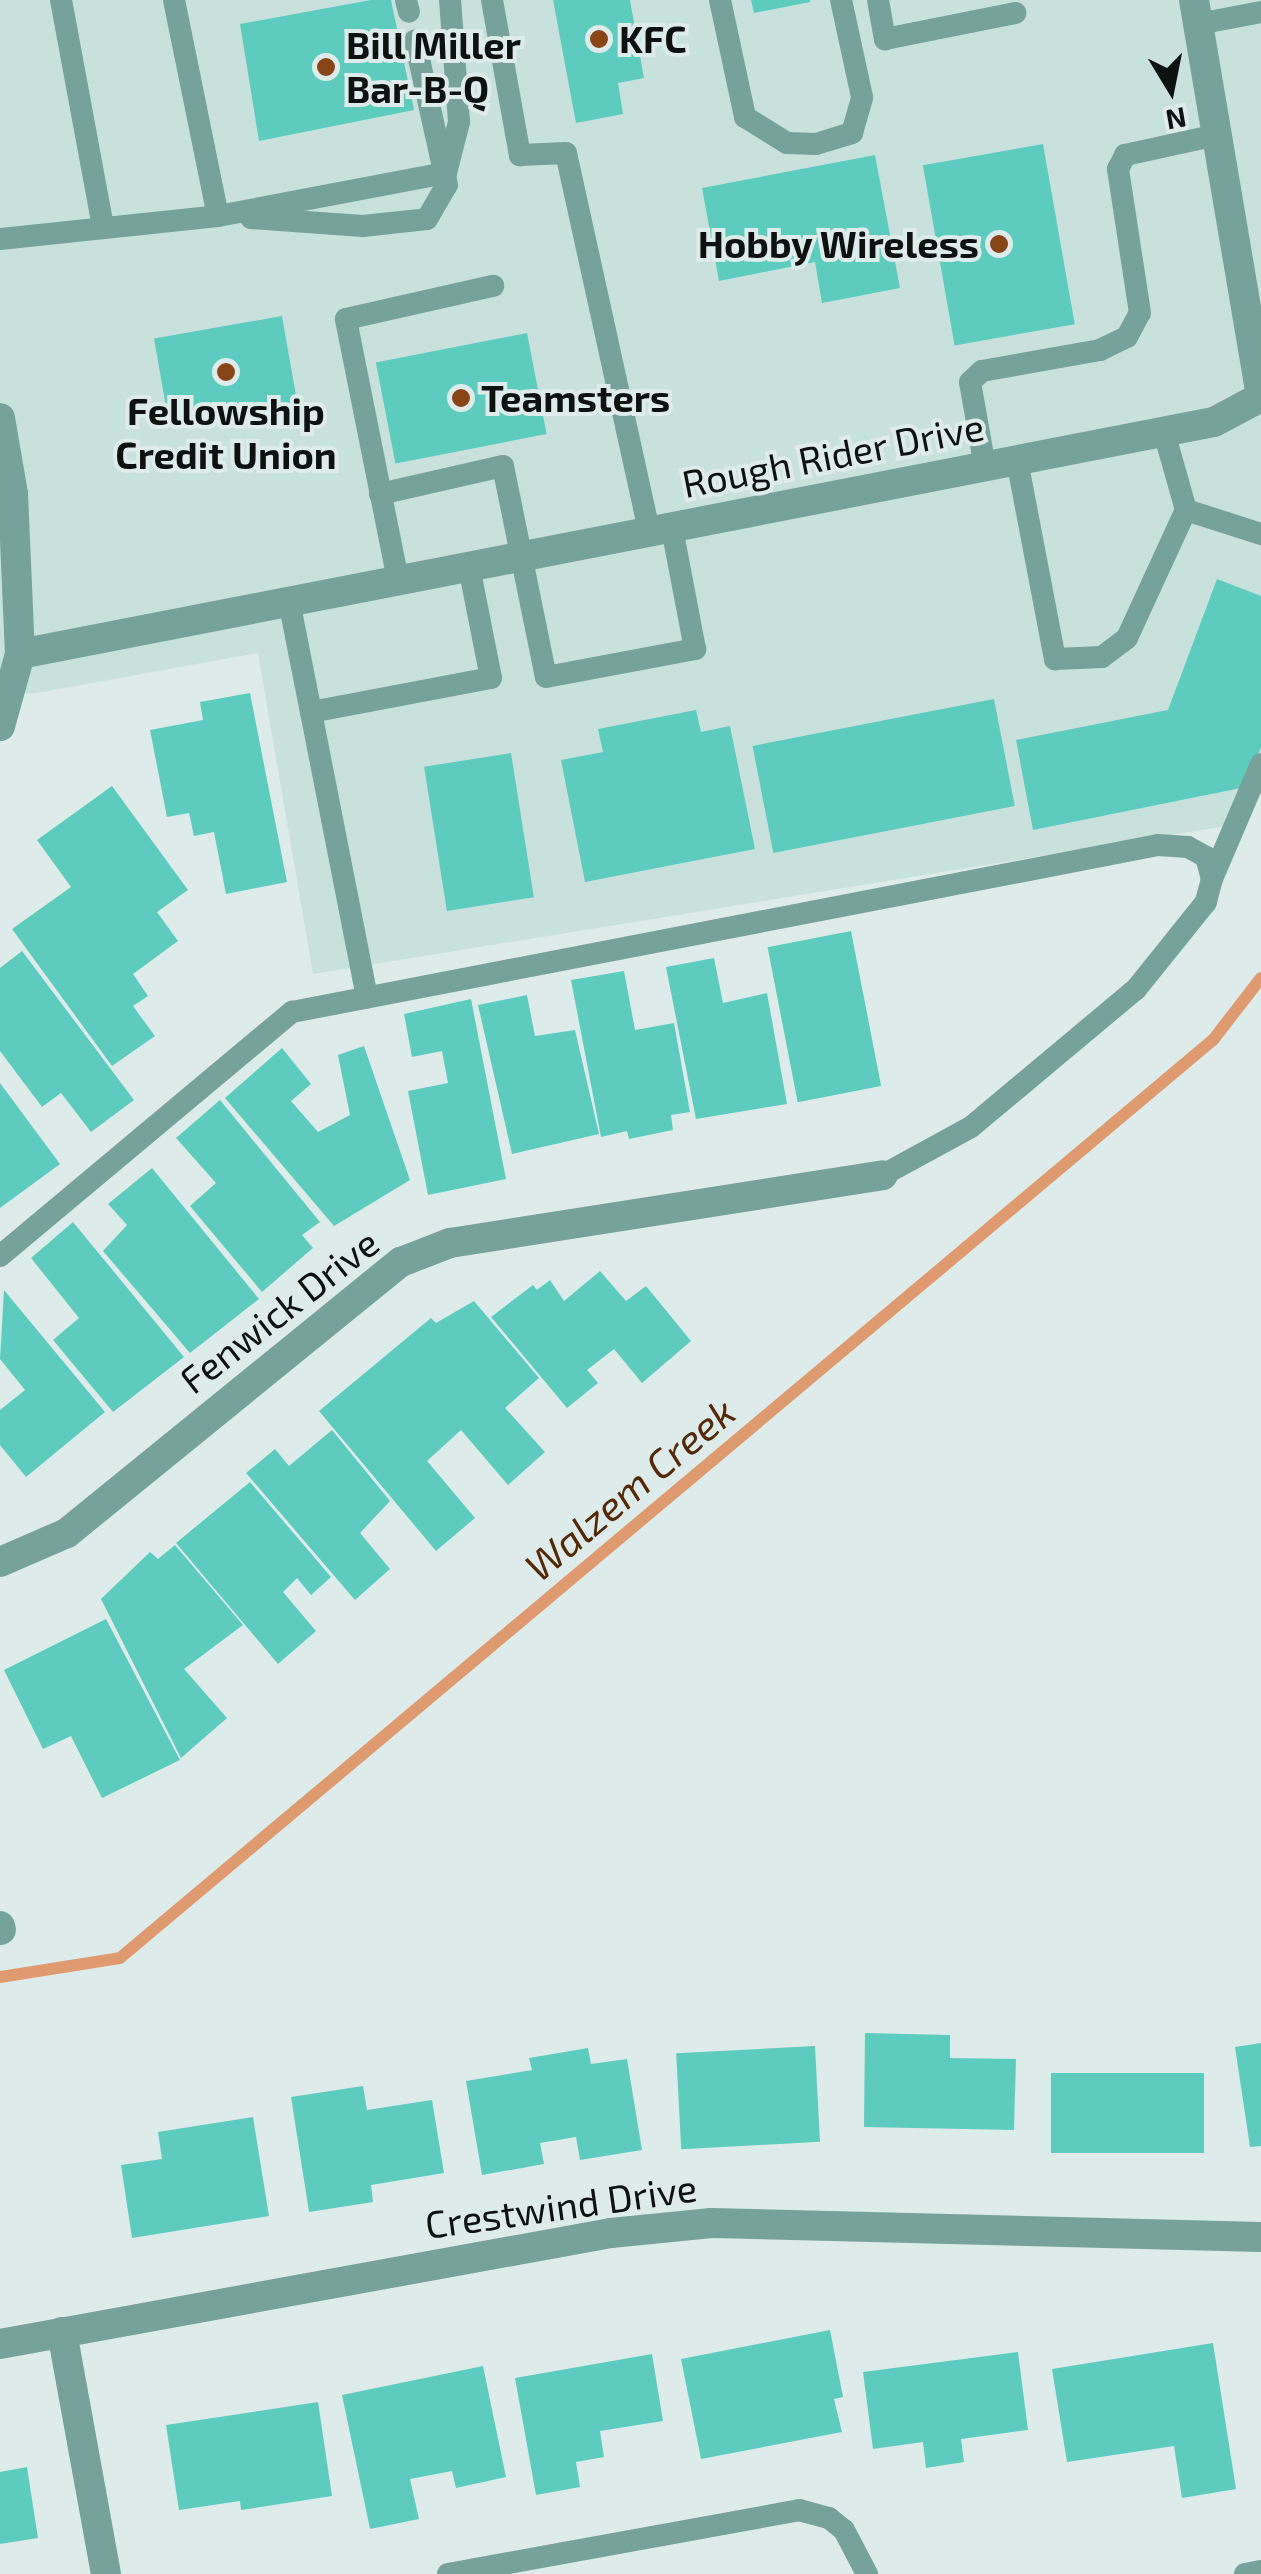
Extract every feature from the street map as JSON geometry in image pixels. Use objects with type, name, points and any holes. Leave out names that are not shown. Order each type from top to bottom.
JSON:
[{"type":"street","name":"Rough Rider Drive","points":[[10,656],[1214,422],[1261,397],[1196,12]]},
{"type":"street","points":[[0,418],[13,494],[10,656],[0,726]]},
{"type":"street","name":"Fenwick Drive","points":[[0,1562],[67,1532],[402,1262],[450,1243],[883,1175]]},
{"type":"street","name":"Crestwind Drive","points":[[0,2344],[611,2233],[712,2223],[1261,2237]]},
{"type":"street","points":[[62,2332],[106,2574]]},
{"type":"lane","points":[[62,0],[103,226]]},
{"type":"lane","points":[[174,0],[218,216]]},
{"type":"lane","points":[[218,216],[362,226],[428,220],[440,206],[459,122],[450,0]]},
{"type":"lane","points":[[380,494],[504,466],[546,677],[695,649],[660,530],[566,153],[520,156],[492,0]]},
{"type":"lane","points":[[720,0],[746,117],[787,143],[816,144],[852,133],[862,97],[841,0]]},
{"type":"lane","points":[[878,0],[885,39],[1015,13]]},
{"type":"lane","points":[[1196,12],[1261,12]]},
{"type":"lane","points":[[415,41],[446,173]]},
{"type":"lane","points":[[985,467],[970,382],[982,371],[1100,350],[1128,337],[1140,313],[1118,169],[1125,155],[1217,135]]},
{"type":"lane","points":[[0,240],[218,216],[446,173]]},
{"type":"lane","points":[[398,580],[346,319],[493,286]]},
{"type":"lane","points":[[1017,460],[1054,659],[1102,656],[1127,638],[1186,510],[1164,432]]},
{"type":"lane","points":[[1186,510],[1261,534]]},
{"type":"lane","points":[[310,712],[491,678],[469,567]]},
{"type":"lane","points":[[288,602],[367,998]]},
{"type":"lane","points":[[883,1175],[971,1127],[1136,989],[1206,902],[1261,764]]},
{"type":"lane","points":[[0,1256],[292,1012],[1158,845],[1188,846],[1206,857],[1212,879]]},
{"type":"lane","points":[[448,2574],[799,2510],[829,2518],[844,2530],[867,2574]]},
{"type":"lane","points":[[1245,2574],[1261,2571]]},
{"type":"shaded area","points":[[0,0],[1261,0],[1261,773],[1239,824],[313,974],[258,653],[37,693],[0,694]]},
{"type":"building","name":"Bill Miller Bar-B-Q","points":[[371,0],[391,0],[414,110],[259,141],[240,24]]},
{"type":"building","name":"KFC","points":[[553,0],[630,0],[644,78],[618,83],[623,114],[576,123]]},
{"type":"building","points":[[751,0],[810,0],[810,2],[754,13]]},
{"type":"building","name":"Hobby Wireless","points":[[1043,144],[1075,324],[955,345],[923,165]]},
{"type":"building","points":[[875,155],[900,288],[822,303],[815,262],[719,281],[702,188]]},
{"type":"building","name":"Fellowship Credit Union","points":[[282,316],[297,403],[169,425],[154,339]]},
{"type":"building","name":"Teamsters","points":[[527,333],[547,434],[395,463],[376,362]]},
{"type":"building","points":[[1217,579],[1261,596],[1261,747],[1246,787],[1033,830],[1016,740],[1168,710]]},
{"type":"building","points":[[250,693],[287,882],[226,894],[214,832],[194,836],[189,813],[167,817],[150,730],[203,720],[200,702]]},
{"type":"building","points":[[994,699],[1015,806],[773,853],[753,746]]},
{"type":"building","points":[[696,710],[701,732],[730,726],[755,849],[585,882],[561,760],[603,752],[598,729]]},
{"type":"building","points":[[511,753],[534,897],[447,911],[424,767]]},
{"type":"building","points":[[112,786],[188,890],[157,912],[178,941],[133,974],[148,996],[133,1006],[155,1036],[112,1066],[12,929],[71,887],[37,840]]},
{"type":"building","points":[[851,931],[881,1086],[798,1102],[768,947]]},
{"type":"building","points":[[22,951],[134,1100],[91,1132],[61,1093],[42,1107],[0,1051],[0,968]]},
{"type":"building","points":[[714,958],[723,1003],[767,993],[787,1104],[696,1119],[666,967]]},
{"type":"building","points":[[624,971],[635,1030],[674,1023],[690,1112],[671,1115],[673,1130],[629,1139],[627,1131],[601,1137],[571,980]]},
{"type":"building","points":[[527,995],[535,1036],[575,1030],[599,1134],[512,1154],[478,1005]]},
{"type":"building","points":[[471,999],[506,1179],[428,1195],[408,1091],[448,1083],[442,1051],[412,1057],[404,1014]]},
{"type":"building","points":[[364,1046],[410,1180],[334,1226],[225,1098],[282,1048],[311,1084],[291,1101],[318,1132],[350,1115],[338,1055]]},
{"type":"building","points":[[0,1083],[60,1164],[0,1208]]},
{"type":"building","points":[[220,1100],[320,1222],[302,1235],[313,1248],[262,1292],[190,1206],[216,1183],[176,1138]]},
{"type":"building","points":[[152,1168],[259,1299],[190,1353],[103,1251],[127,1225],[108,1204]]},
{"type":"building","points":[[73,1222],[184,1357],[113,1412],[53,1340],[79,1318],[31,1258]]},
{"type":"building","points":[[600,1271],[626,1301],[646,1286],[691,1341],[642,1383],[614,1349],[587,1370],[598,1383],[567,1408],[491,1317],[533,1285],[537,1290],[550,1280],[564,1301]]},
{"type":"building","points":[[4,1290],[105,1412],[26,1477],[0,1445],[0,1410],[25,1390],[0,1359]]},
{"type":"building","points":[[474,1301],[539,1378],[505,1408],[545,1452],[508,1485],[461,1430],[427,1461],[475,1518],[436,1551],[319,1411],[431,1318],[436,1323]]},
{"type":"building","points":[[332,1430],[390,1501],[360,1533],[390,1569],[355,1600],[246,1473],[275,1449],[289,1466]]},
{"type":"building","points":[[250,1482],[331,1577],[311,1595],[297,1578],[283,1592],[316,1631],[278,1664],[176,1543]]},
{"type":"building","points":[[175,1545],[243,1625],[184,1669],[227,1718],[181,1758],[101,1599],[150,1552],[158,1559]]},
{"type":"building","points":[[106,1619],[180,1760],[102,1798],[71,1736],[43,1749],[4,1670]]},
{"type":"building","points":[[865,2033],[950,2035],[950,2058],[1016,2059],[1014,2130],[864,2127]]},
{"type":"building","points":[[1261,2043],[1261,2146],[1250,2147],[1235,2047]]},
{"type":"building","points":[[815,2046],[820,2142],[681,2149],[676,2053]]},
{"type":"building","points":[[588,2048],[591,2064],[627,2059],[642,2150],[580,2160],[576,2137],[540,2143],[544,2164],[482,2175],[466,2081],[532,2070],[529,2058]]},
{"type":"building","points":[[1051,2073],[1204,2073],[1204,2153],[1051,2153]]},
{"type":"building","points":[[363,2086],[367,2110],[432,2100],[444,2173],[371,2185],[373,2202],[309,2212],[291,2097]]},
{"type":"building","points":[[253,2117],[269,2216],[132,2238],[121,2165],[162,2159],[158,2132]]},
{"type":"building","points":[[830,2330],[843,2397],[834,2399],[842,2432],[701,2459],[681,2359]]},
{"type":"building","points":[[1213,2343],[1236,2489],[1182,2498],[1174,2446],[1067,2462],[1052,2369]]},
{"type":"building","points":[[1018,2352],[1028,2430],[961,2439],[964,2462],[926,2468],[923,2442],[873,2449],[863,2372]]},
{"type":"building","points":[[652,2354],[663,2421],[600,2431],[604,2457],[576,2462],[580,2487],[536,2495],[515,2378]]},
{"type":"building","points":[[483,2366],[506,2477],[456,2488],[452,2471],[410,2479],[419,2519],[370,2529],[342,2395]]},
{"type":"building","points":[[318,2402],[332,2496],[241,2510],[240,2501],[179,2510],[166,2425]]},
{"type":"building","points":[[27,2467],[38,2538],[0,2544],[0,2472]]},
{"type":"waterway","name":"Walzem Creek","points":[[0,1977],[120,1958],[1213,1040],[1261,978]]},
{"type":"place","name":"KFC","points":[[599,39]]},
{"type":"place","name":"Bill Miller Bar-B-Q","points":[[326,67]]},
{"type":"place","name":"Hobby Wireless","points":[[999,244]]},
{"type":"place","name":"Fellowship Credit Union","points":[[226,372]]},
{"type":"place","name":"Teamsters","points":[[461,398]]}]
